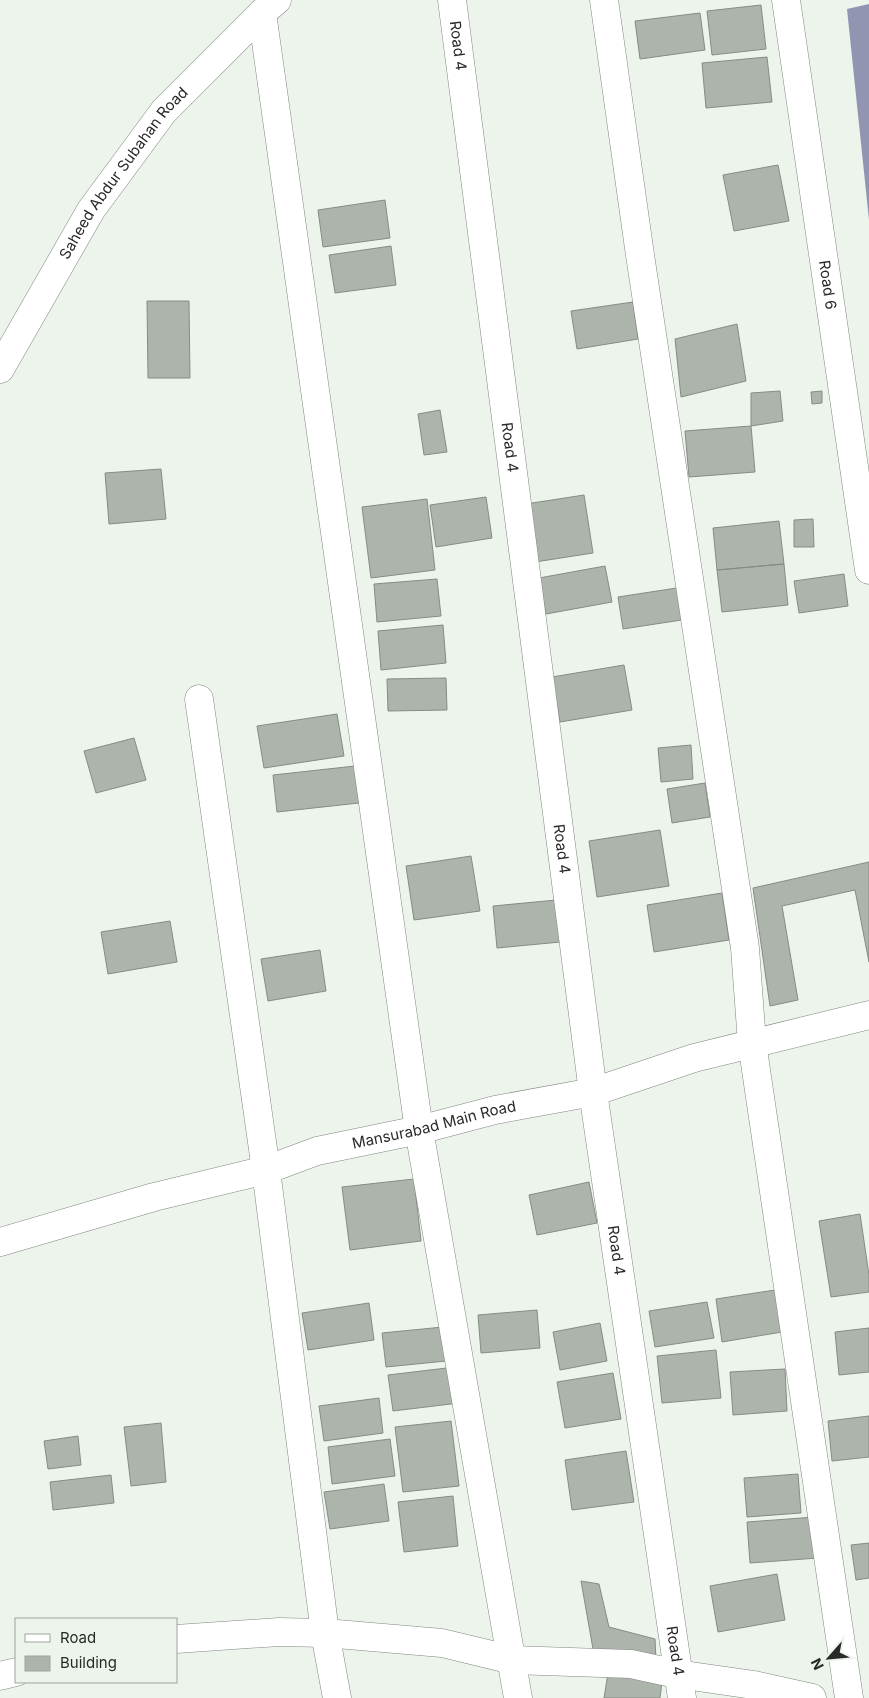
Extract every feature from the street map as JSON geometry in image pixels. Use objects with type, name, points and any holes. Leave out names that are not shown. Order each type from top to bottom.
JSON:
[{"type":"street","name":"Road 4","points":[[452,0],[594,1092],[679,1686]]},
{"type":"street","points":[[604,0],[640,255],[744,948],[752,1043],[849,1698]]},
{"type":"street","name":"Road 6","points":[[786,0],[863,482],[869,570]]},
{"type":"street","points":[[269,6],[420,1130],[518,1698]]},
{"type":"street","name":"Saheed Abdur Subahan Road","points":[[0,368],[91,210],[164,111],[269,6]]},
{"type":"street","points":[[199,698],[266,1170],[325,1633],[337,1698]]},
{"type":"street","name":"Mansurabad Main Road","points":[[0,1242],[154,1197],[266,1170],[317,1152],[420,1130],[495,1110],[594,1092],[694,1058],[869,1015]]},
{"type":"street","points":[[178,1640],[278,1632],[325,1633],[442,1643],[512,1660],[631,1664],[679,1686],[754,1685],[812,1698]]},
{"type":"street","points":[[0,1676],[15,1672]]},
{"type":"water","points":[[869,4],[869,220],[847,9]]},
{"type":"building","points":[[761,5],[766,49],[712,55],[707,11]]},
{"type":"building","points":[[700,13],[705,50],[640,59],[635,21]]},
{"type":"building","points":[[767,57],[772,102],[706,108],[702,63]]},
{"type":"building","points":[[778,165],[789,221],[734,231],[723,175]]},
{"type":"building","points":[[385,200],[390,238],[323,247],[318,210]]},
{"type":"building","points":[[391,246],[396,285],[335,293],[329,255]]},
{"type":"building","points":[[147,301],[189,301],[190,378],[148,378]]},
{"type":"building","points":[[633,302],[638,339],[577,349],[571,311]]},
{"type":"building","points":[[737,324],[746,381],[681,397],[675,339]]},
{"type":"building","points":[[780,391],[783,421],[751,426],[751,393]]},
{"type":"building","points":[[822,391],[822,403],[812,404],[811,392]]},
{"type":"building","points":[[440,410],[447,452],[424,455],[418,414]]},
{"type":"building","points":[[751,426],[755,472],[689,477],[685,431]]},
{"type":"building","points":[[161,469],[166,519],[109,524],[105,473]]},
{"type":"building","points":[[584,495],[593,553],[535,562],[526,504]]},
{"type":"building","points":[[486,497],[492,538],[436,547],[430,505]]},
{"type":"building","points":[[427,499],[435,570],[371,578],[362,507]]},
{"type":"building","points":[[813,519],[814,547],[794,547],[794,520]]},
{"type":"building","points":[[779,521],[784,564],[717,570],[713,528]]},
{"type":"building","points":[[784,564],[788,605],[722,612],[717,570]]},
{"type":"building","points":[[605,566],[612,602],[546,614],[539,578]]},
{"type":"building","points":[[844,574],[848,606],[799,613],[794,581]]},
{"type":"building","points":[[437,579],[441,616],[377,622],[374,584]]},
{"type":"building","points":[[683,587],[688,619],[623,629],[618,597]]},
{"type":"building","points":[[443,625],[446,663],[381,670],[378,631]]},
{"type":"building","points":[[624,665],[632,710],[560,722],[552,677]]},
{"type":"building","points":[[446,678],[447,710],[388,711],[387,679]]},
{"type":"building","points":[[337,714],[344,756],[264,768],[257,726]]},
{"type":"building","points":[[134,738],[146,780],[96,793],[84,751]]},
{"type":"building","points":[[691,745],[693,779],[661,782],[658,748]]},
{"type":"building","points":[[355,766],[359,803],[277,812],[273,775]]},
{"type":"building","points":[[705,783],[710,817],[672,823],[667,789]]},
{"type":"building","points":[[660,830],[669,886],[597,897],[589,841]]},
{"type":"building","points":[[471,856],[480,911],[414,920],[406,866]]},
{"type":"building","points":[[869,862],[869,962],[855,890],[782,906],[798,1000],[770,1006],[753,888]]},
{"type":"building","points":[[722,893],[729,940],[654,952],[647,905]]},
{"type":"building","points":[[567,899],[571,941],[497,948],[493,906]]},
{"type":"building","points":[[170,921],[177,962],[108,974],[101,932]]},
{"type":"building","points":[[320,950],[326,991],[268,1001],[261,959]]},
{"type":"building","points":[[414,1179],[421,1241],[350,1250],[342,1187]]},
{"type":"building","points":[[589,1182],[597,1223],[537,1235],[529,1195]]},
{"type":"building","points":[[860,1214],[869,1275],[869,1292],[831,1297],[819,1221]]},
{"type":"building","points":[[775,1290],[782,1332],[722,1342],[716,1299]]},
{"type":"building","points":[[707,1302],[714,1338],[655,1347],[649,1311]]},
{"type":"building","points":[[369,1303],[374,1340],[308,1350],[302,1313]]},
{"type":"building","points":[[537,1310],[540,1348],[481,1353],[478,1315]]},
{"type":"building","points":[[600,1323],[607,1361],[560,1370],[553,1332]]},
{"type":"building","points":[[443,1327],[446,1361],[386,1367],[382,1333]]},
{"type":"building","points":[[869,1328],[869,1372],[839,1375],[835,1332]]},
{"type":"building","points":[[716,1350],[721,1398],[662,1403],[657,1356]]},
{"type":"building","points":[[455,1367],[459,1403],[393,1411],[388,1375]]},
{"type":"building","points":[[785,1369],[787,1411],[733,1415],[730,1372]]},
{"type":"building","points":[[613,1373],[621,1419],[565,1428],[557,1382]]},
{"type":"building","points":[[379,1398],[383,1433],[324,1441],[319,1406]]},
{"type":"building","points":[[869,1416],[869,1457],[832,1461],[828,1421]]},
{"type":"building","points":[[451,1421],[459,1486],[403,1492],[395,1427]]},
{"type":"building","points":[[161,1423],[166,1482],[131,1486],[124,1427]]},
{"type":"building","points":[[78,1436],[81,1465],[48,1469],[44,1441]]},
{"type":"building","points":[[390,1439],[395,1476],[332,1484],[328,1447]]},
{"type":"building","points":[[626,1451],[634,1502],[572,1510],[565,1460]]},
{"type":"building","points":[[798,1474],[801,1513],[747,1517],[744,1478]]},
{"type":"building","points":[[111,1475],[114,1503],[53,1510],[50,1482]]},
{"type":"building","points":[[384,1484],[389,1521],[330,1529],[324,1492]]},
{"type":"building","points":[[453,1496],[458,1546],[404,1552],[398,1502]]},
{"type":"building","points":[[815,1517],[818,1558],[750,1563],[747,1522]]},
{"type":"building","points":[[869,1543],[869,1578],[856,1580],[851,1545]]},
{"type":"building","points":[[777,1574],[785,1620],[718,1632],[710,1586]]},
{"type":"building","points":[[581,1581],[599,1584],[609,1627],[655,1639],[656,1660],[593,1649]]},
{"type":"building","points":[[608,1673],[662,1682],[660,1698],[604,1698]]}]
